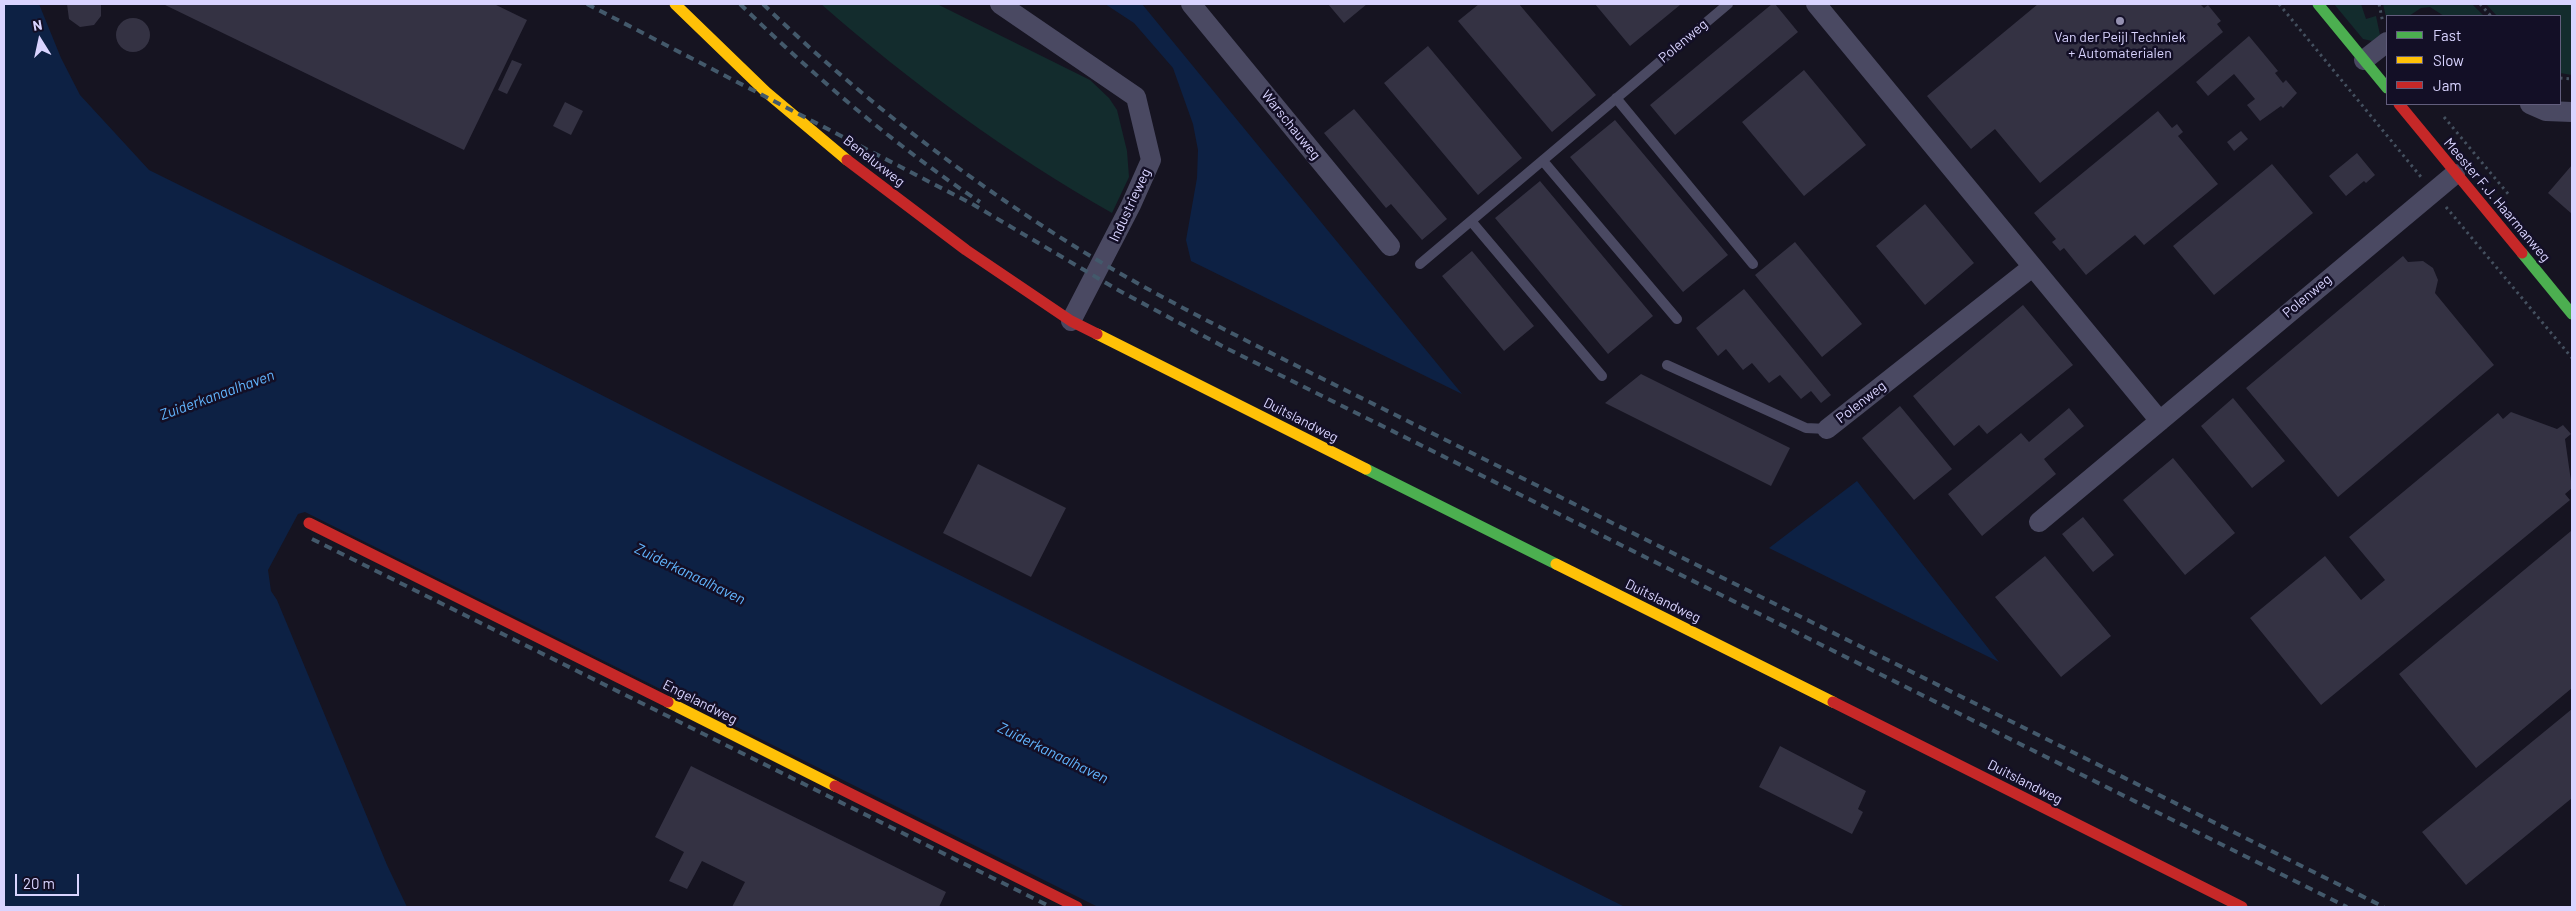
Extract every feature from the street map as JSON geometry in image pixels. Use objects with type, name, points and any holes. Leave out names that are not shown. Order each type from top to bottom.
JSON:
[{"type":"street","name":"Beneluxweg","points":[[675,4],[780,104],[827,144],[980,260],[1071,321]]},
{"type":"street","name":"Industrieweg","points":[[1000,4],[1136,97],[1151,160],[1131,205],[1071,321]]},
{"type":"street","name":"Warschauweg","points":[[1191,4],[1390,246]]},
{"type":"street","points":[[1816,4],[2031,268],[2160,421]]},
{"type":"street","points":[[2318,4],[2386,87]]},
{"type":"street","points":[[2364,60],[2386,43]]},
{"type":"street","name":"Meester F.J. Haarmanweg","points":[[2400,105],[2572,314]]},
{"type":"street","points":[[2532,105],[2546,111],[2572,112]]},
{"type":"street","name":"Polenweg","points":[[2039,522],[2455,174]]},
{"type":"street","name":"Polenweg","points":[[1827,428],[2031,268]]},
{"type":"street","name":"Duitslandweg","points":[[1071,321],[2242,907]]},
{"type":"street","name":"Engelandweg","points":[[309,523],[1077,907]]},
{"type":"lane","name":"Polenweg","points":[[1420,264],[1728,4]]},
{"type":"lane","points":[[1616,98],[1752,264]]},
{"type":"lane","points":[[1543,160],[1677,319]]},
{"type":"lane","points":[[1471,222],[1602,376]]},
{"type":"lane","name":"Polenweg","points":[[1666,365],[1806,428],[1827,428]]},
{"type":"path","points":[[2480,4],[2490,15]]},
{"type":"green space","points":[[821,4],[937,4],[1090,80],[1109,98],[1117,110],[1127,151],[1129,177],[1112,213],[1035,167],[961,116],[890,62]]},
{"type":"green space","points":[[2334,4],[2361,4],[2366,19],[2376,16],[2380,35],[2372,41],[2363,39]]},
{"type":"green space","points":[[2383,4],[2472,4],[2483,15],[2442,15],[2430,7],[2421,8],[2410,15],[2386,15],[2386,17]]},
{"type":"green space","points":[[2486,4],[2572,5],[2572,75],[2561,73],[2561,15],[2496,15]]},
{"type":"water","name":"Zuiderkanaalhaven","points":[[4,4],[39,4],[61,58],[80,95],[149,170],[519,353],[737,464],[1625,907],[1098,907],[305,512],[298,514],[268,570],[271,591],[277,600],[387,865],[407,907],[4,907]]},
{"type":"water","points":[[1105,4],[1142,4],[1462,394],[1191,261],[1186,240],[1197,178],[1198,150],[1193,124],[1173,68],[1134,23]]},
{"type":"water","points":[[1857,481],[1999,662],[1769,548]]},
{"type":"building","points":[[67,4],[101,4],[101,16],[94,25],[80,27],[69,19]]},
{"type":"building","points":[[163,4],[494,4],[527,20],[464,150]]},
{"type":"building","points":[[1328,4],[1367,4],[1344,23]]},
{"type":"building","points":[[1479,4],[1519,4],[1596,95],[1552,132],[1458,21]]},
{"type":"building","points":[[1595,4],[1679,4],[1680,5],[1630,46]]},
{"type":"building","points":[[1772,4],[1775,4],[1798,32],[1675,135],[1650,105]]},
{"type":"building","points":[[2038,4],[2200,4],[2204,8],[2208,5],[2221,21],[2217,24],[2223,32],[2040,183],[1995,129],[1971,149],[1927,96]]},
{"type":"building","points":[[133,18],[145,23],[150,35],[145,47],[133,52],[121,47],[116,35],[121,23]]},
{"type":"building","points":[[2249,36],[2278,71],[2275,73],[2283,83],[2286,80],[2297,93],[2283,108],[2281,106],[2260,121],[2247,105],[2255,99],[2234,74],[2208,96],[2196,82]]},
{"type":"building","points":[[1428,46],[1522,158],[1478,195],[1384,83]]},
{"type":"building","points":[[512,60],[522,64],[507,94],[498,90]]},
{"type":"building","points":[[1804,70],[1866,145],[1804,196],[1742,122]]},
{"type":"building","points":[[565,102],[583,111],[571,135],[553,126]]},
{"type":"building","points":[[1354,109],[1447,219],[1422,240],[1391,204],[1386,208],[1324,133]]},
{"type":"building","points":[[2158,111],[2172,128],[2177,124],[2183,132],[2178,136],[2218,184],[2144,245],[2135,235],[2086,275],[2064,248],[2060,251],[2052,242],[2056,239],[2034,213]]},
{"type":"building","points":[[1615,120],[1728,255],[1683,292],[1570,157]]},
{"type":"building","points":[[2241,131],[2248,139],[2234,151],[2227,142]]},
{"type":"building","points":[[2357,153],[2375,175],[2366,183],[2364,181],[2346,196],[2329,176]]},
{"type":"building","points":[[2272,164],[2313,213],[2214,295],[2173,246]]},
{"type":"building","points":[[2572,165],[2572,214],[2548,193]]},
{"type":"building","points":[[1540,181],[1653,316],[1608,354],[1495,218]]},
{"type":"building","points":[[1925,204],[1974,263],[1925,305],[1876,246]]},
{"type":"building","points":[[1795,242],[1862,324],[1822,357],[1755,275]]},
{"type":"building","points":[[1472,251],[1534,326],[1504,351],[1442,276]]},
{"type":"building","points":[[2403,256],[2408,262],[2423,261],[2433,268],[2438,280],[2435,293],[2494,365],[2338,497],[2246,388]]},
{"type":"building","points":[[1744,289],[1831,395],[1821,403],[1811,391],[1801,399],[1780,375],[1769,383],[1752,363],[1743,370],[1726,349],[1718,356],[1696,328]]},
{"type":"building","points":[[2023,305],[2073,365],[1987,434],[1979,425],[1954,446],[1913,396]]},
{"type":"building","points":[[1641,374],[1790,448],[1771,486],[1605,403]]},
{"type":"building","points":[[2233,398],[2285,461],[2252,488],[2201,426]]},
{"type":"building","points":[[1900,406],[1952,469],[1914,500],[1862,438]]},
{"type":"building","points":[[2069,408],[2084,426],[2044,459],[2056,474],[1982,536],[1948,494],[2021,433],[2029,442]]},
{"type":"building","points":[[2511,412],[2557,429],[2563,425],[2571,434],[2565,439],[2572,488],[2565,494],[2570,500],[2321,705],[2250,618],[2325,556],[2361,600],[2385,580],[2349,537],[2498,413],[2503,419]]},
{"type":"building","points":[[2173,458],[2235,533],[2185,575],[2123,500]]},
{"type":"building","points":[[978,464],[1066,508],[1031,577],[943,533]]},
{"type":"building","points":[[2083,517],[2114,555],[2093,572],[2062,534]]},
{"type":"building","points":[[2571,531],[2572,688],[2476,768],[2399,674]]},
{"type":"building","points":[[2045,556],[2111,636],[2061,677],[1995,597]]},
{"type":"building","points":[[2572,709],[2572,798],[2466,885],[2422,832]]},
{"type":"building","points":[[1780,746],[1866,791],[1858,809],[1863,812],[1852,834],[1759,787]]},
{"type":"building","points":[[691,766],[946,892],[939,907],[732,907],[745,882],[702,861],[687,889],[669,881],[684,852],[655,837]]},
{"type":"railway","points":[[587,4],[974,205],[1118,290],[1226,348],[2347,907]]},
{"type":"railway","points":[[740,4],[856,109],[917,157],[980,202]]},
{"type":"railway","points":[[763,4],[834,69],[947,160],[1066,241],[1147,288],[1285,360],[2384,907]]},
{"type":"railway","points":[[312,539],[1051,907]]},
{"type":"traffic: fast","points":[[2318,4],[2386,87]]},
{"type":"traffic: fast","points":[[2522,253],[2572,314]]},
{"type":"traffic: fast","points":[[1366,469],[1556,564]]},
{"type":"traffic: slow","points":[[675,4],[766,92],[847,160]]},
{"type":"traffic: slow","points":[[1097,334],[1366,469]]},
{"type":"traffic: slow","points":[[1556,564],[1833,702]]},
{"type":"traffic: slow","points":[[668,702],[835,786]]},
{"type":"traffic: jam","points":[[2400,105],[2522,253]]},
{"type":"traffic: jam","points":[[847,160],[966,250],[1071,321],[1097,334]]},
{"type":"traffic: jam","points":[[309,523],[668,702]]},
{"type":"traffic: jam","points":[[1833,702],[2242,907]]},
{"type":"traffic: jam","points":[[835,786],[1077,907]]},
{"type":"place","name":"Van der Peijl Techniek + Automaterialen","points":[[2120,21]]}]
